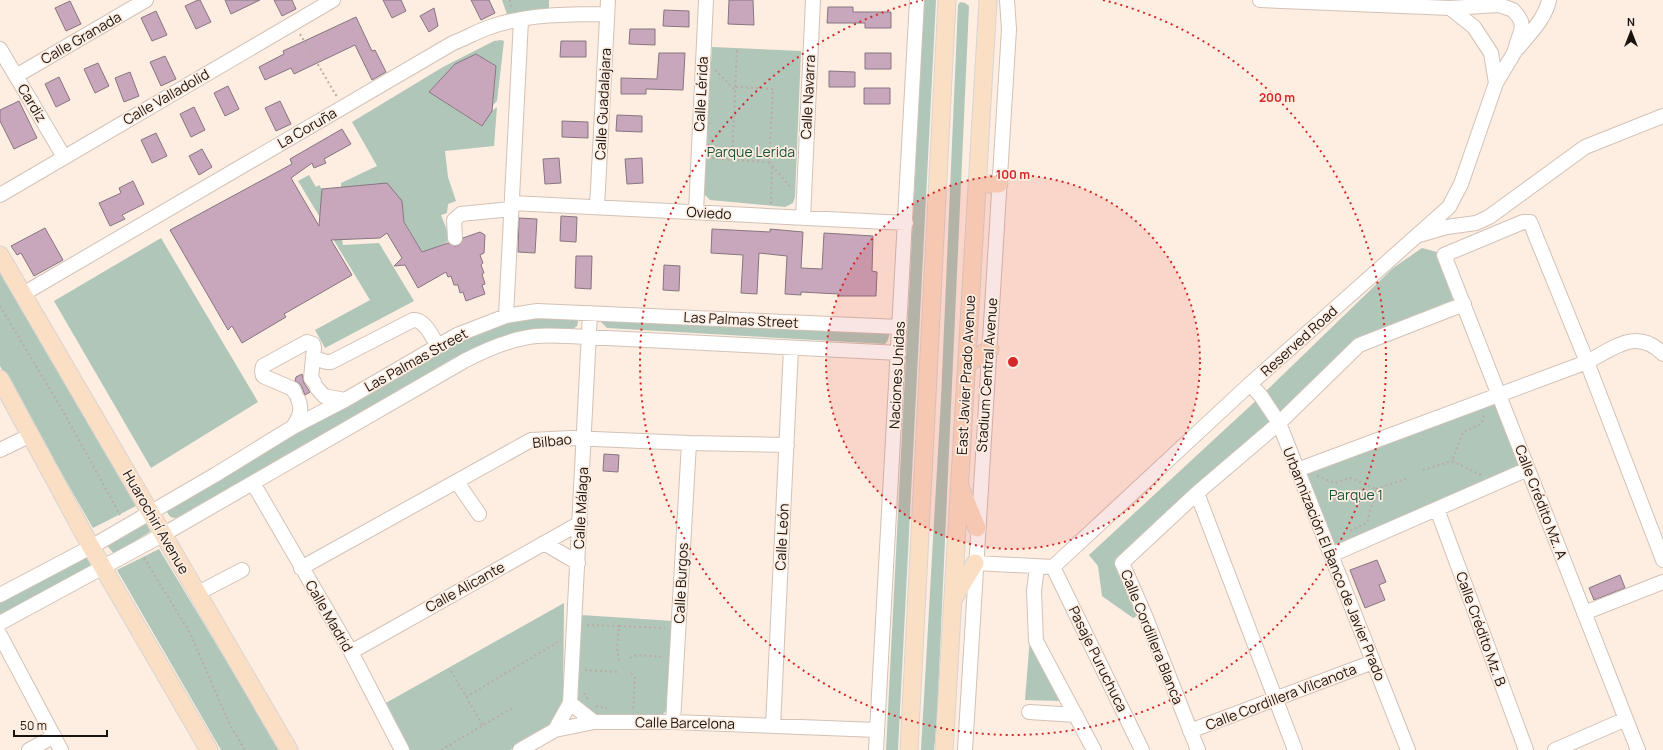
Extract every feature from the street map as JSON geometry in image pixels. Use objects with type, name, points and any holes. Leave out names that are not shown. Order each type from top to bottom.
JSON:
[{"type":"main road","points":[[909,750],[947,0]]},
{"type":"main road","name":"East Javier Prado Avenue","points":[[944,750],[988,0]]},
{"type":"main road","points":[[977,184],[999,184]]},
{"type":"main road","name":"Huarochirí Avenue","points":[[0,254],[289,750]]},
{"type":"main road","points":[[967,364],[990,349]]},
{"type":"main road","points":[[0,379],[91,546],[209,750]]},
{"type":"main road","points":[[960,486],[977,528]]},
{"type":"main road","points":[[952,600],[975,564]]},
{"type":"street","name":"Calle Granada","points":[[16,76],[146,0]]},
{"type":"street","name":"Calle Valladolid","points":[[0,195],[333,0]]},
{"type":"street","name":"Calle Guadalajara","points":[[597,207],[608,0]]},
{"type":"street","name":"Calle Lérida","points":[[696,212],[706,0]]},
{"type":"street","name":"Calle Navarra","points":[[803,218],[813,0]]},
{"type":"street","name":"Naciones Unidas","points":[[876,750],[899,353],[917,0]]},
{"type":"street","name":"Stadium Central Avenue","points":[[965,750],[977,528],[990,349],[1009,29],[1007,0]]},
{"type":"street","name":"Reserved Road","points":[[1053,567],[1250,384],[1449,207],[1461,184],[1496,83],[1514,52],[1522,28],[1521,20],[1513,10],[1499,6],[1450,8],[1403,3],[1260,0]]},
{"type":"street","points":[[1514,52],[1541,19],[1550,0]]},
{"type":"street","name":"Reserved Road","points":[[1450,8],[1474,27],[1491,53],[1496,83]]},
{"type":"street","name":"La Coruña","points":[[23,294],[453,43],[491,27],[521,20],[570,14],[607,14]]},
{"type":"street","points":[[506,316],[521,20]]},
{"type":"street","name":"Cardiz","points":[[0,48],[64,157]]},
{"type":"street","points":[[1416,236],[1446,227],[1476,223],[1489,217],[1585,147],[1663,116]]},
{"type":"street","name":"Oviedo","points":[[455,238],[454,220],[461,214],[512,206],[597,207],[906,223]]},
{"type":"street","name":"Calle Crédito Mz. A","points":[[1587,362],[1530,222],[1523,222],[1444,255],[1638,750]]},
{"type":"street","points":[[1295,750],[1197,494],[1278,423],[1359,345],[1464,304]]},
{"type":"street","name":"Las Palmas Street","points":[[0,595],[151,512],[293,427],[345,400],[457,335],[506,316],[537,311],[900,327]]},
{"type":"street","name":"Calle Málaga","points":[[570,703],[580,633],[578,563],[590,313]]},
{"type":"street","points":[[313,358],[331,362],[413,320],[418,320],[422,323],[438,346]]},
{"type":"street","name":"Las Palmas Street","points":[[0,623],[164,534],[480,353],[509,342],[537,336],[589,337],[899,353]]},
{"type":"street","points":[[1297,470],[1587,362],[1626,342],[1637,340],[1647,342],[1663,354]]},
{"type":"street","points":[[293,427],[299,419],[301,411],[294,389],[263,376],[262,371],[263,366],[307,342],[313,344],[314,348],[311,378],[315,385],[324,396],[345,400]]},
{"type":"street","name":"Calle León","points":[[773,726],[792,348]]},
{"type":"street","points":[[1587,362],[1663,560]]},
{"type":"street","name":"Urbannización El Banco de Javier Prado","points":[[1250,384],[1261,396],[1278,423],[1297,470],[1335,553],[1373,662],[1408,750]]},
{"type":"street","points":[[0,450],[31,435]]},
{"type":"street","name":"Bilbao","points":[[301,568],[531,440],[584,438],[689,443],[787,445]]},
{"type":"street","name":"Calle Burgos","points":[[673,722],[689,443]]},
{"type":"street","points":[[1335,553],[1528,469]]},
{"type":"street","points":[[457,482],[479,514]]},
{"type":"street","name":"Calle Madrid","points":[[253,483],[351,652],[402,750]]},
{"type":"street","name":"Calle Cordillera Blanca","points":[[1197,494],[1122,563],[1144,613],[1198,750]]},
{"type":"street","name":"Calle Crédito Mz. B","points":[[1437,509],[1526,750]]},
{"type":"street","name":"Calle Alicante","points":[[351,652],[580,523]]},
{"type":"street","points":[[544,543],[578,563]]},
{"type":"street","points":[[975,564],[1053,567]]},
{"type":"street","points":[[1037,567],[1034,591],[1036,641],[1094,750]]},
{"type":"street","name":"Pasaje Puruchuca","points":[[1053,567],[1142,750]]},
{"type":"street","points":[[198,593],[242,570]]},
{"type":"street","points":[[1584,613],[1663,582]]},
{"type":"street","points":[[0,635],[61,750]]},
{"type":"street","name":"Calle Cordillera Vilcanota","points":[[1190,731],[1373,662]]},
{"type":"street","points":[[520,750],[555,730],[570,703],[594,722]]},
{"type":"street","points":[[1029,712],[1076,715]]},
{"type":"street","name":"Calle Barcelona","points":[[555,730],[633,715],[673,722],[877,730]]},
{"type":"street","points":[[1555,750],[1626,719]]},
{"type":"street","points":[[29,750],[54,736]]},
{"type":"path","points":[[294,23],[343,107]]},
{"type":"path","points":[[732,160],[737,49]]},
{"type":"path","points":[[703,58],[736,91]]},
{"type":"path","points":[[736,87],[773,89],[769,162],[803,202]]},
{"type":"path","points":[[698,156],[769,162]]},
{"type":"path","points":[[771,216],[772,166]]},
{"type":"path","points":[[0,306],[63,411],[120,515]]},
{"type":"path","points":[[1452,461],[1463,432],[1481,424],[1487,409]]},
{"type":"path","points":[[1423,470],[1452,461],[1483,476]]},
{"type":"path","points":[[1316,476],[1335,483],[1351,478],[1376,489],[1408,478]]},
{"type":"path","points":[[1335,553],[1351,530],[1367,523],[1376,489]]},
{"type":"path","points":[[144,558],[190,633],[230,725],[245,750]]},
{"type":"path","points":[[466,697],[561,640],[580,633],[587,624],[669,628]]},
{"type":"path","points":[[619,626],[616,649],[619,660]]},
{"type":"path","points":[[630,658],[638,655],[677,658]]},
{"type":"path","points":[[584,677],[585,670],[619,672]]},
{"type":"path","points":[[450,671],[483,726]]},
{"type":"path","points":[[631,673],[635,678],[633,715]]},
{"type":"path","points":[[583,691],[590,701]]},
{"type":"path","points":[[595,706],[612,708]]},
{"type":"path","points":[[441,750],[514,707]]},
{"type":"path","points":[[626,708],[633,715]]},
{"type":"green space","points":[[502,0],[549,0],[549,9],[508,17]]},
{"type":"green space","points":[[924,0],[936,0],[898,750],[886,750]]},
{"type":"green space","points":[[960,2],[969,6],[937,718],[934,750],[921,750],[941,399],[958,5]]},
{"type":"green space","points":[[494,41],[504,41],[497,101],[493,105],[496,66],[476,54],[455,64],[429,92],[481,126],[492,111],[497,107],[494,146],[445,151],[448,177],[456,201],[448,204],[447,213],[441,215],[451,240],[423,254],[404,221],[402,201],[341,188],[341,183],[377,166],[352,122],[443,67]]},
{"type":"green space","name":"Parque Lerida","points":[[712,47],[801,51],[795,197],[793,203],[785,207],[710,200],[705,195],[703,190]]},
{"type":"green space","points":[[309,175],[316,187],[319,185],[322,189],[321,196],[325,197],[341,232],[343,245],[379,243],[414,301],[325,348],[315,330],[370,300],[298,181]]},
{"type":"green space","points":[[161,238],[258,402],[151,468],[54,301]]},
{"type":"green space","points":[[1422,248],[1444,254],[1463,304],[1359,345],[1124,563],[1143,613],[1133,618],[1102,596],[1098,566],[1089,555],[1261,396],[1393,268]]},
{"type":"green space","points":[[0,265],[138,505],[93,528],[0,366]]},
{"type":"green space","points":[[544,317],[576,317],[578,322],[577,326],[573,329],[536,332],[494,340],[471,349],[176,518],[171,517],[168,513],[166,509],[430,356],[490,327],[525,319]]},
{"type":"green space","points":[[601,319],[889,332],[889,335],[885,344],[607,328],[601,322]]},
{"type":"green space","name":"Parque 1","points":[[1499,395],[1528,469],[1331,555],[1297,470]]},
{"type":"green space","points":[[150,518],[156,528],[114,554],[106,544]]},
{"type":"green space","points":[[159,549],[280,750],[221,750],[117,570]]},
{"type":"green space","points":[[87,557],[94,564],[0,617],[0,603]]},
{"type":"green space","points":[[564,603],[563,706],[558,717],[549,726],[532,738],[510,750],[409,750],[384,704]]},
{"type":"green space","points":[[581,615],[673,621],[670,707],[660,717],[596,718],[578,701]]},
{"type":"green space","points":[[1030,637],[1061,701],[1025,700]]},
{"type":"building","points":[[200,0],[211,22],[196,29],[185,6]]},
{"type":"building","points":[[225,0],[260,0],[231,14]]},
{"type":"building","points":[[274,0],[292,0],[296,9],[282,16]]},
{"type":"building","points":[[383,0],[401,0],[406,11],[392,18]]},
{"type":"building","points":[[471,0],[489,0],[495,13],[481,20]]},
{"type":"building","points":[[729,0],[753,0],[754,25],[728,24]]},
{"type":"building","points":[[70,1],[81,24],[66,31],[55,8]]},
{"type":"building","points":[[828,7],[853,7],[853,12],[891,12],[891,28],[865,28],[865,23],[827,23]]},
{"type":"building","points":[[434,8],[438,26],[429,32],[420,16]]},
{"type":"building","points":[[664,10],[689,11],[689,27],[663,26]]},
{"type":"building","points":[[156,11],[167,35],[152,41],[141,18]]},
{"type":"building","points":[[356,17],[372,51],[375,50],[386,72],[372,80],[355,45],[294,74],[291,68],[265,80],[259,67],[284,54],[283,51]]},
{"type":"building","points":[[630,29],[655,29],[655,45],[629,44]]},
{"type":"building","points":[[561,41],[586,41],[586,57],[560,57]]},
{"type":"building","points":[[659,53],[685,53],[683,90],[646,89],[646,94],[621,94],[621,78],[657,79]]},
{"type":"building","points":[[865,53],[891,53],[891,69],[865,69]]},
{"type":"building","points":[[476,54],[496,66],[492,111],[482,126],[429,92],[455,64]]},
{"type":"building","points":[[165,56],[176,79],[161,86],[150,62]]},
{"type":"building","points":[[98,63],[109,86],[95,93],[84,69]]},
{"type":"building","points":[[829,71],[855,72],[855,87],[829,87]]},
{"type":"building","points":[[130,72],[139,96],[124,102],[115,78]]},
{"type":"building","points":[[59,77],[70,100],[56,107],[45,84]]},
{"type":"building","points":[[228,86],[239,109],[225,116],[214,93]]},
{"type":"building","points":[[864,88],[890,88],[890,104],[864,104]]},
{"type":"building","points":[[19,101],[37,138],[14,149],[0,121],[0,110]]},
{"type":"building","points":[[280,101],[291,124],[276,131],[265,108]]},
{"type":"building","points":[[194,107],[205,130],[191,137],[180,114]]},
{"type":"building","points":[[617,115],[642,116],[642,132],[616,131]]},
{"type":"building","points":[[562,121],[588,122],[588,138],[562,137]]},
{"type":"building","points":[[342,129],[351,144],[324,159],[326,163],[314,168],[312,163],[291,178],[319,226],[322,189],[387,183],[402,201],[404,222],[422,252],[448,243],[455,246],[459,245],[463,238],[480,232],[485,235],[484,253],[480,255],[483,263],[481,265],[484,273],[482,274],[485,284],[482,285],[485,294],[466,301],[463,292],[460,293],[458,285],[454,285],[451,276],[448,277],[446,272],[418,288],[405,265],[394,266],[402,258],[387,233],[380,238],[331,240],[352,275],[284,314],[286,317],[242,343],[232,326],[228,330],[170,230],[292,164],[290,159]]},
{"type":"building","points":[[156,133],[167,156],[152,163],[141,140]]},
{"type":"building","points":[[202,149],[212,167],[199,175],[189,156]]},
{"type":"building","points":[[559,158],[561,183],[545,184],[543,159]]},
{"type":"building","points":[[642,158],[643,183],[627,184],[625,159]]},
{"type":"building","points":[[133,181],[144,204],[122,215],[125,219],[110,226],[99,203],[121,193],[119,188]]},
{"type":"building","points":[[561,216],[577,217],[576,242],[560,241]]},
{"type":"building","points":[[519,218],[537,219],[535,253],[518,252]]},
{"type":"building","points":[[45,228],[63,260],[34,276],[21,253],[17,255],[11,246]]},
{"type":"building","points":[[712,229],[770,232],[770,229],[803,232],[801,268],[822,269],[824,233],[873,236],[872,271],[877,272],[876,296],[839,296],[839,294],[801,292],[801,295],[785,294],[787,256],[759,253],[757,294],[741,293],[743,255],[711,253]]},
{"type":"building","points":[[576,256],[592,256],[591,289],[575,288]]},
{"type":"building","points":[[664,265],[680,266],[679,291],[663,290]]},
{"type":"building","points":[[302,374],[304,383],[310,392],[305,395],[301,385],[295,381],[296,377]]},
{"type":"building","points":[[604,454],[619,455],[618,472],[603,471]]},
{"type":"building","points":[[1377,560],[1386,582],[1379,585],[1385,600],[1365,608],[1350,570]]},
{"type":"building","points":[[1620,575],[1625,588],[1594,600],[1589,588]]}]
